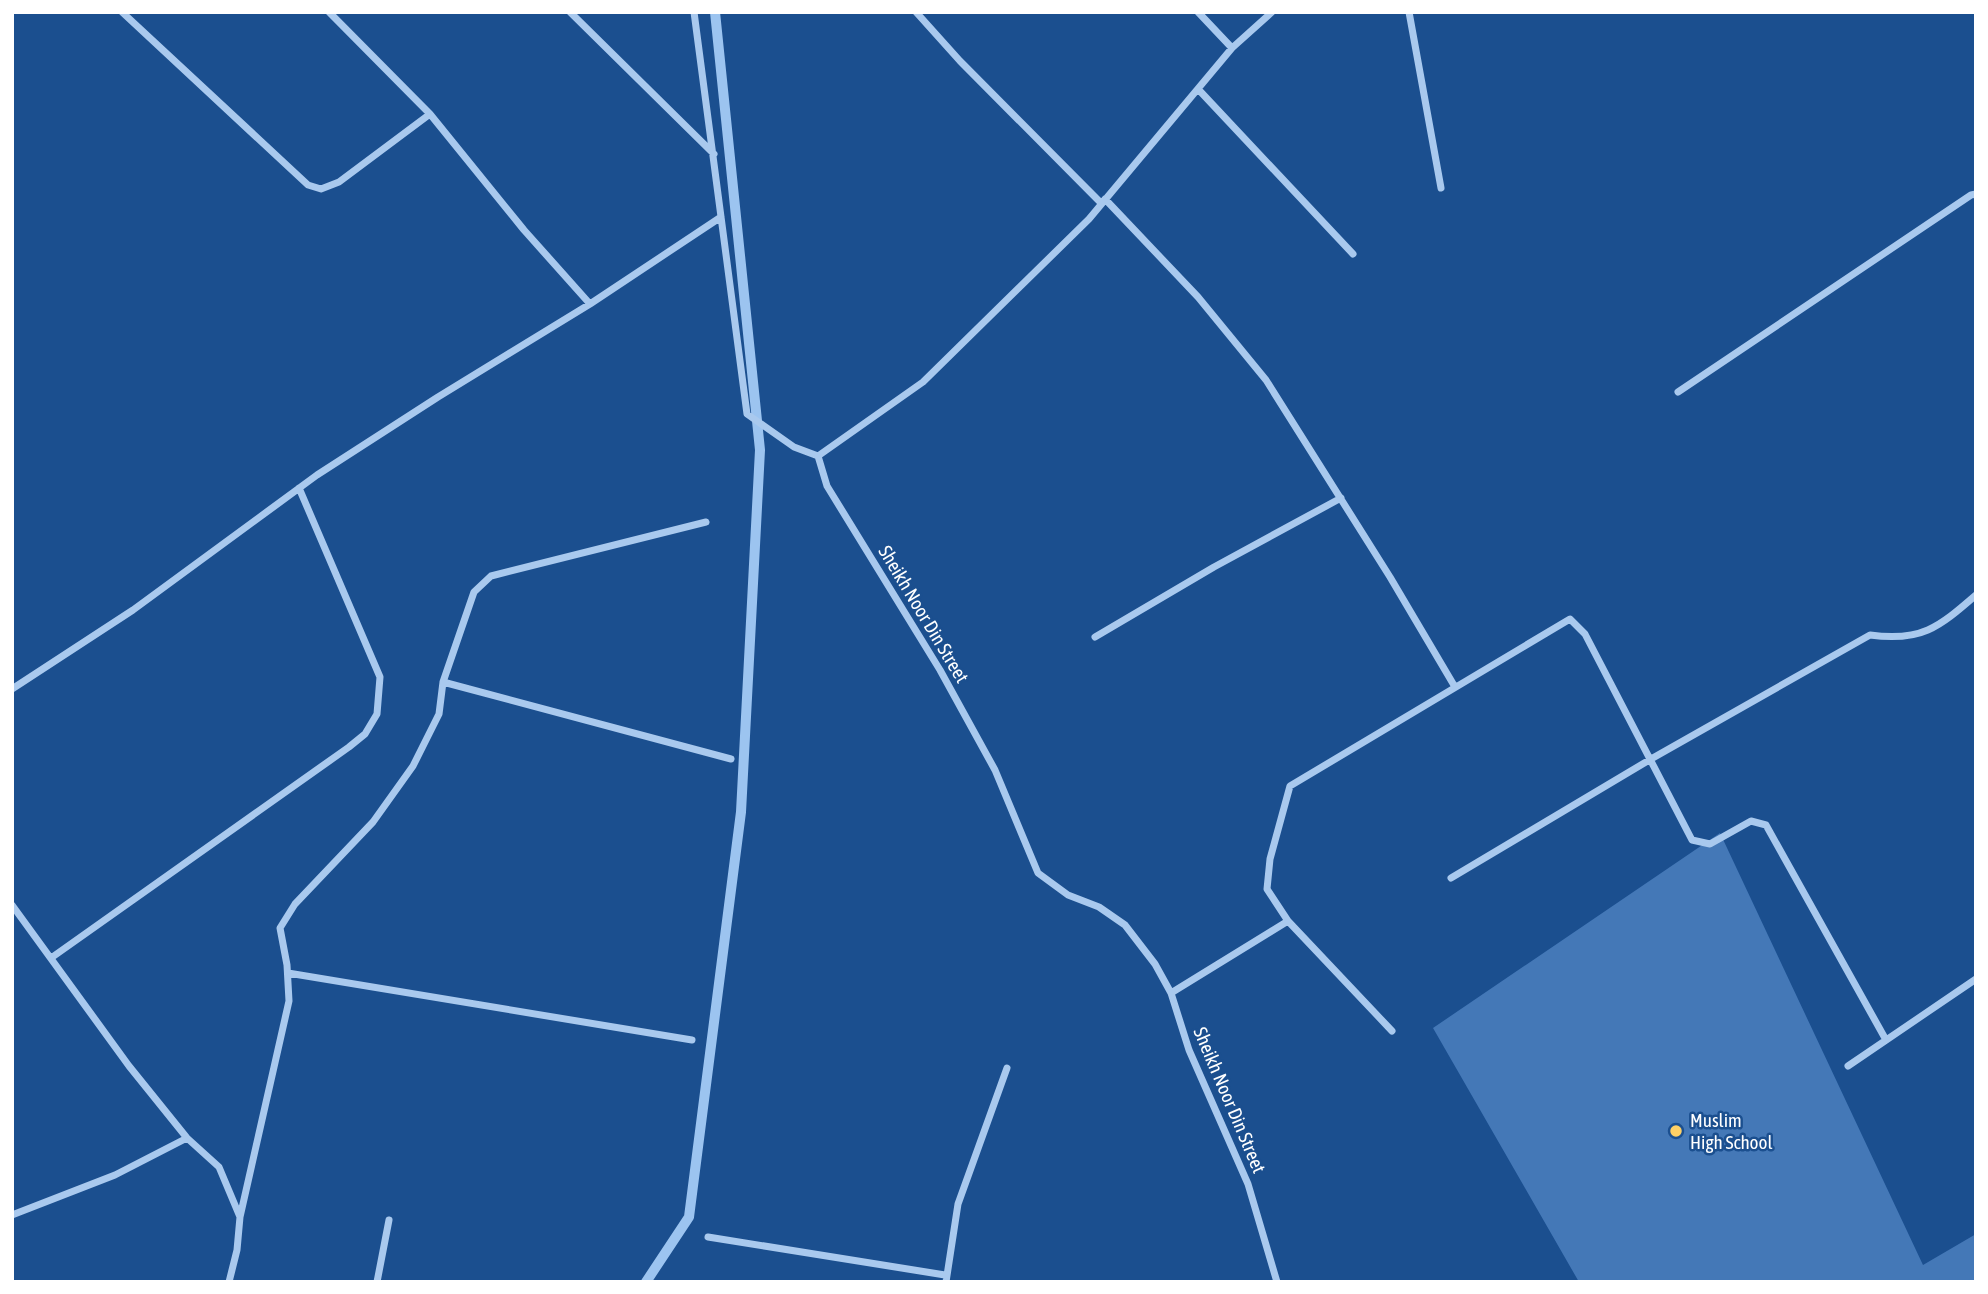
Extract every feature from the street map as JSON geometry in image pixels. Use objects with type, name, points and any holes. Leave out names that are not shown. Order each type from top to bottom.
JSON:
[{"type":"street","points":[[122,12],[308,185],[314,187],[321,189],[339,182],[430,114]]},
{"type":"street","points":[[329,12],[430,114],[524,230],[590,304]]},
{"type":"street","points":[[570,12],[714,154]]},
{"type":"street","points":[[694,12],[747,414],[794,447],[818,456],[923,382],[1088,219],[1232,48],[1272,12]]},
{"type":"street","points":[[916,12],[960,61],[1198,297],[1266,380],[1455,687]]},
{"type":"street","points":[[1198,12],[1232,48]]},
{"type":"street","points":[[1409,12],[1441,188]]},
{"type":"street","points":[[1198,89],[1353,254]]},
{"type":"street","points":[[1678,392],[1976,194]]},
{"type":"street","points":[[12,689],[133,610],[299,488],[438,397],[590,304],[721,217]]},
{"type":"street","name":"Sheikh Noor Din Street","points":[[818,456],[827,485],[940,670],[995,770],[1038,873],[1068,895],[1099,907],[1125,925],[1155,964],[1171,993],[1189,1049],[1248,1184],[1277,1282]]},
{"type":"street","points":[[51,958],[349,747],[365,734],[377,714],[380,677],[299,488]]},
{"type":"street","points":[[1095,637],[1214,567],[1341,498]]},
{"type":"street","points":[[229,1282],[237,1250],[240,1217],[289,1001],[288,973],[280,928],[295,904],[373,822],[413,766],[439,714],[443,682],[474,592],[491,576],[706,522]]},
{"type":"street","points":[[1451,878],[1651,759],[1870,635],[1893,638],[1913,636],[1930,629],[1976,595]]},
{"type":"street","points":[[1392,1031],[1288,921],[1267,889],[1270,859],[1290,786],[1570,619],[1585,634],[1692,841],[1710,845],[1751,821],[1766,825],[1886,1040]]},
{"type":"street","points":[[443,682],[732,758]]},
{"type":"street","points":[[12,905],[129,1066],[187,1138],[219,1167],[240,1217]]},
{"type":"street","points":[[1171,993],[1288,921]]},
{"type":"street","points":[[288,973],[692,1040]]},
{"type":"street","points":[[1848,1066],[1976,979]]},
{"type":"street","points":[[708,1237],[946,1278],[958,1204],[1007,1068]]},
{"type":"street","points":[[12,1215],[115,1175],[187,1138]]},
{"type":"street","points":[[377,1282],[389,1220]]},
{"type":"building","name":"Muslim High School","points":[[1720,833],[1923,1265],[1976,1234],[1976,1282],[1579,1282],[1433,1028]]},
{"type":"waterway","points":[[646,1282],[689,1217],[741,812],[760,450],[715,12]]},
{"type":"place","name":"Muslim High School","points":[[1676,1131]]}]
